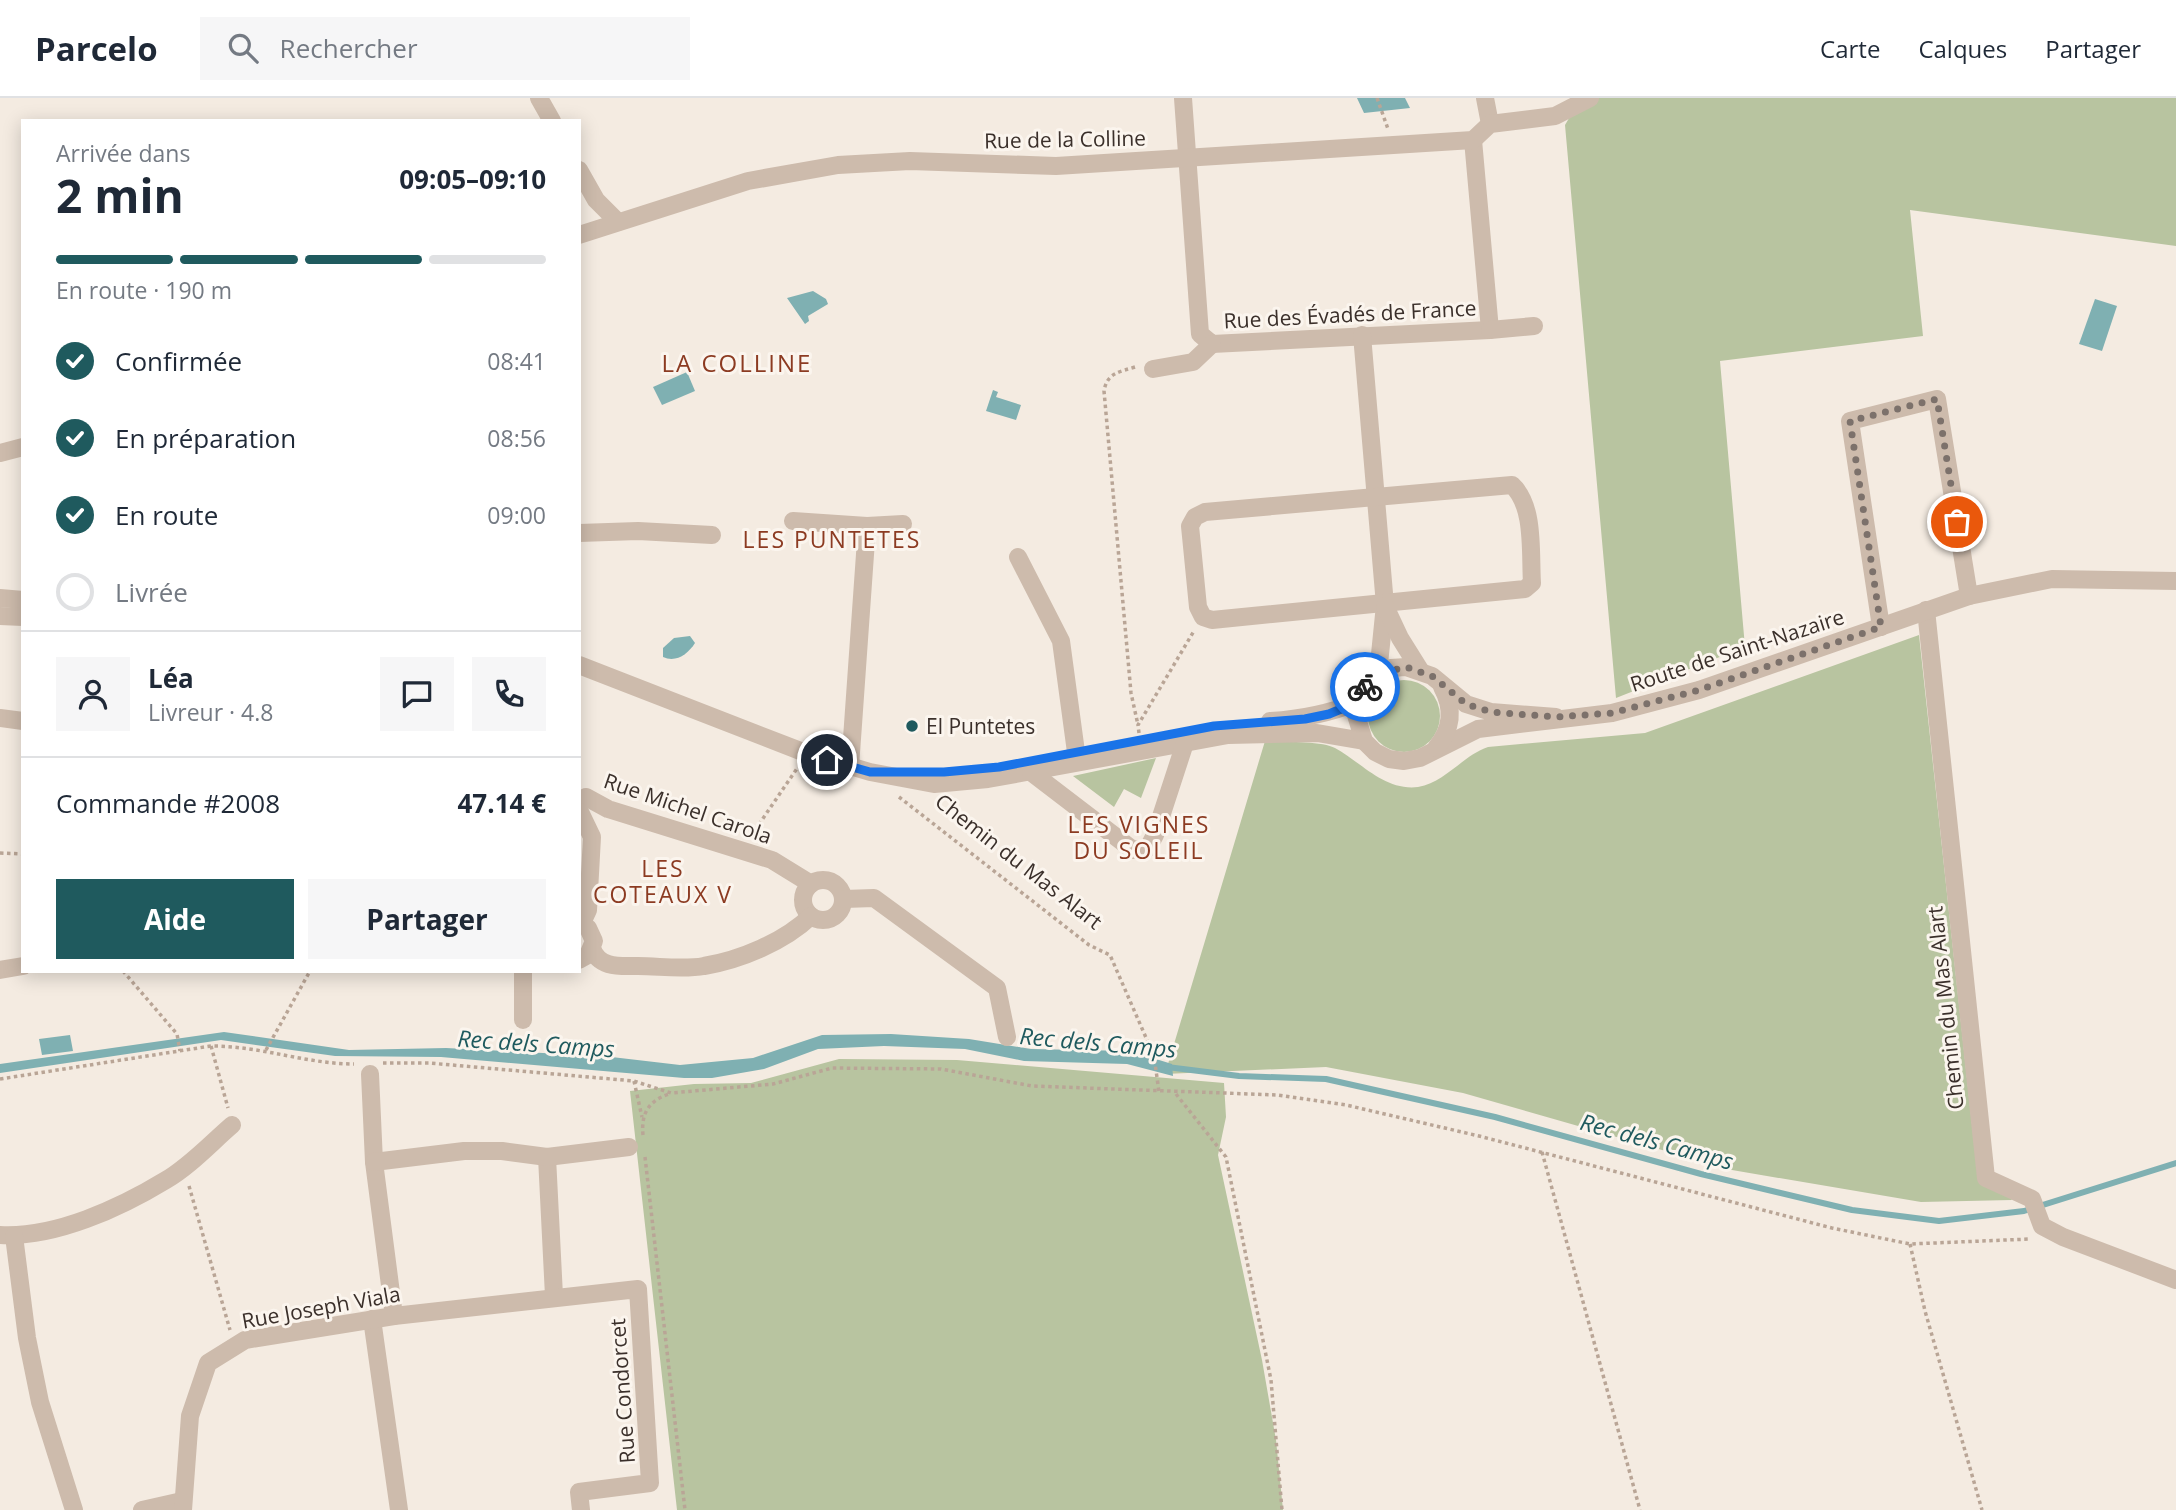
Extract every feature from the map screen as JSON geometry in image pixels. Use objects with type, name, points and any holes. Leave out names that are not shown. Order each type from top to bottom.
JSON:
[{"type":"street","points":[[539,98],[551,119]]},
{"type":"street","name":"Rue des Évadés de France","points":[[1183,98],[1200,334],[1212,344]]},
{"type":"street","points":[[1485,98],[1490,124]]},
{"type":"street","points":[[1473,140],[1490,124],[1555,116],[1590,98]]},
{"type":"street","name":"Rue des Évadés de France","points":[[1473,140],[1490,330]]},
{"type":"street","name":"Rue de la Colline","points":[[581,234],[748,181],[838,165],[910,161],[1056,166],[1473,140]]},
{"type":"street","points":[[581,174],[596,200],[618,222]]},
{"type":"street","name":"Rue des Évadés de France","points":[[1153,369],[1193,362],[1212,344],[1534,326]]},
{"type":"street","points":[[1362,335],[1385,605],[1378,674]]},
{"type":"street","points":[[1881,627],[1850,421],[1937,399],[1969,596]]},
{"type":"street","points":[[0,453],[21,448]]},
{"type":"street","points":[[1512,485],[1522,494],[1526,509],[1532,583],[1525,589],[1385,605],[1212,620],[1203,617],[1198,607],[1190,526],[1195,517],[1205,512],[1512,485]]},
{"type":"street","points":[[793,522],[867,526],[903,524]]},
{"type":"street","points":[[850,767],[867,526]]},
{"type":"street","points":[[581,534],[638,531],[712,535]]},
{"type":"street","points":[[1018,557],[1061,641],[1076,752]]},
{"type":"street","name":"Route de Saint-Nazaire","points":[[1556,717],[1612,713],[1699,690],[1969,596],[2052,579],[2176,581]]},
{"type":"street","points":[[0,598],[21,600]]},
{"type":"street","points":[[1385,605],[1400,638],[1420,670],[1466,704],[1491,712],[1556,717]]},
{"type":"street","name":"Chemin du Mas Alart","points":[[1926,610],[1986,1178],[2032,1199],[2042,1226],[2063,1237],[2176,1280]]},
{"type":"street","points":[[0,616],[21,617]]},
{"type":"street","points":[[581,666],[727,724],[850,767],[934,784],[1031,772],[1185,743],[1270,732],[1317,733],[1364,741]]},
{"type":"street","points":[[1420,670],[1391,668],[1378,674],[1369,682],[1358,702],[1356,715],[1364,741],[1375,752],[1397,760],[1420,758],[1478,729],[1556,717]]},
{"type":"street","points":[[1433,751],[1446,733],[1451,712],[1441,685]]},
{"type":"street","points":[[870,772],[944,772],[999,767],[1076,752],[1139,732],[1305,719],[1329,714],[1358,702]]},
{"type":"street","points":[[0,718],[21,721]]},
{"type":"street","points":[[1031,772],[1133,850],[1141,851],[1148,848],[1155,835],[1185,743]]},
{"type":"street","points":[[581,801],[592,837],[588,910],[581,923],[592,934],[586,954],[609,966],[702,967],[737,957],[794,932],[811,916]]},
{"type":"street","name":"Rue Michel Carola","points":[[581,801],[742,849],[772,860],[811,884]]},
{"type":"street","points":[[828,880],[836,884],[844,899],[838,913],[825,920],[811,916],[803,904],[803,896],[811,884],[828,880]]},
{"type":"street","points":[[844,899],[874,898],[997,988],[1007,1037]]},
{"type":"street","points":[[0,970],[21,966]]},
{"type":"street","points":[[523,973],[523,1020]]},
{"type":"street","points":[[368,1067],[374,1162],[394,1316]]},
{"type":"street","points":[[74,1510],[40,1402],[7,1236],[62,1225],[117,1206],[168,1179],[232,1125]]},
{"type":"street","points":[[374,1162],[464,1151],[502,1151],[547,1157],[638,1144]]},
{"type":"street","points":[[547,1157],[554,1296]]},
{"type":"street","name":"Rue Condorcet","points":[[461,1309],[554,1296],[638,1289],[650,1483],[579,1492],[580,1510]]},
{"type":"street","name":"Rue Joseph Viala","points":[[142,1510],[182,1505],[190,1416],[208,1363],[245,1340],[372,1319],[461,1309]]},
{"type":"street","points":[[372,1319],[399,1510]]},
{"type":"path","points":[[1377,98],[1394,144]]},
{"type":"path","points":[[1139,732],[1131,694],[1104,391],[1106,382],[1113,373],[1146,363],[1153,369]]},
{"type":"path","points":[[1139,732],[1203,617]]},
{"type":"path","points":[[742,849],[800,764]]},
{"type":"path","name":"Chemin du Mas Alart","points":[[898,795],[1089,945],[1110,955],[1155,1058],[1154,1072],[1159,1092]]},
{"type":"path","points":[[0,853],[21,854]]},
{"type":"path","points":[[124,973],[177,1034],[180,1049]]},
{"type":"path","points":[[267,1048],[309,973]]},
{"type":"path","points":[[211,1046],[232,1125]]},
{"type":"path","points":[[0,1079],[180,1049],[244,1046],[267,1048],[335,1064],[368,1067],[429,1063],[634,1082],[671,1093]]},
{"type":"path","points":[[685,1510],[638,1144],[642,1119],[650,1103],[671,1093],[773,1084],[832,1068],[941,1069],[1032,1086],[1278,1095],[1346,1105],[1832,1228],[1910,1244],[2063,1237]]},
{"type":"path","points":[[634,1082],[642,1119]]},
{"type":"path","points":[[1175,1092],[1226,1157],[1271,1380],[1282,1510]]},
{"type":"path","points":[[1542,1153],[1640,1510]]},
{"type":"path","points":[[184,1167],[235,1346]]},
{"type":"path","points":[[1910,1244],[1925,1311],[1982,1510]]},
{"type":"green space","points":[[1581,98],[2176,98],[2176,246],[1910,210],[1923,336],[1720,361],[1745,647],[1616,698],[1565,125]]},
{"type":"green space","points":[[1919,635],[1974,1143],[2012,1200],[1921,1202],[1732,1170],[1463,1093],[1326,1067],[1165,1074],[1265,741],[1329,746],[1394,785],[1418,787],[1446,775],[1470,756],[1488,747],[1645,733]]},
{"type":"green space","points":[[1404,680],[1424,686],[1434,696],[1440,716],[1434,736],[1424,746],[1404,752],[1384,746],[1374,736],[1368,716],[1374,696],[1384,686]]},
{"type":"green space","points":[[1156,758],[1141,798],[1124,789],[1114,807],[1073,776]]},
{"type":"green space","points":[[839,1059],[957,1060],[1224,1083],[1226,1117],[1218,1155],[1262,1360],[1276,1440],[1283,1510],[677,1510],[630,1091],[694,1084],[751,1083]]},
{"type":"water","points":[[1357,98],[1405,98],[1410,108],[1364,113]]},
{"type":"water","points":[[813,291],[826,299],[828,304],[808,316],[809,321],[805,324],[787,298]]},
{"type":"water","points":[[2095,299],[2117,306],[2102,351],[2079,344]]},
{"type":"water","points":[[687,372],[695,391],[662,405],[653,387]]},
{"type":"water","points":[[993,390],[998,392],[996,397],[1021,405],[1016,420],[986,411]]},
{"type":"water","points":[[690,636],[695,643],[689,651],[673,659],[663,657],[663,648],[674,638]]},
{"type":"water","points":[[224,1032],[349,1050],[446,1048],[603,1056],[680,1065],[753,1058],[822,1035],[891,1034],[969,1039],[1031,1049],[1130,1051],[1172,1064],[1173,1076],[1127,1064],[1024,1061],[965,1049],[884,1046],[818,1049],[764,1069],[712,1078],[684,1078],[441,1057],[335,1056],[221,1040],[0,1073],[0,1064]]},
{"type":"water","points":[[70,1035],[73,1051],[42,1055],[39,1039]]},
{"type":"waterway","name":"Rec dels Camps","points":[[1167,1067],[1239,1076],[1326,1079],[1495,1117],[1701,1174],[1852,1210],[1939,1221],[2024,1211],[2176,1163]]},
{"type":"way so far","points":[[1365,687],[1378,674],[1391,668],[1406,667],[1432,676],[1466,704],[1491,712],[1556,717],[1612,713],[1699,690],[1881,627],[1850,421],[1937,399],[1957,522]]},
{"type":"place","name":"El Puntetes","points":[[912,726]]},
{"type":"district","name":"LA COLLINE","points":[[737,362]]},
{"type":"district","name":"LES PUNTETES","points":[[832,539]]},
{"type":"district","name":"LES VIGNES DU SOLEIL","points":[[1139,837]]},
{"type":"district","name":"LES COTEAUX V","points":[[663,881]]},
{"type":"route","points":[[827,760],[870,772],[944,772],[999,767],[1214,726],[1305,719],[1329,714],[1358,702],[1365,687]]}]
